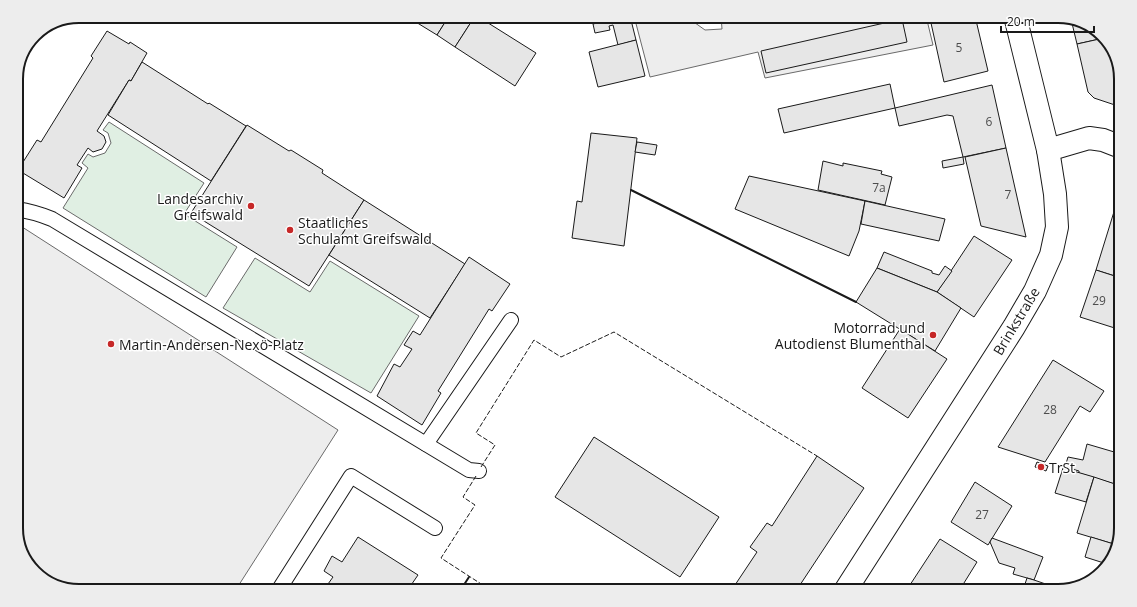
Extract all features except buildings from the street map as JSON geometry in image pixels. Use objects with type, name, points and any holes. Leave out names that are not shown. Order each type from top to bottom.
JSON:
[{"type":"street","name":"Brinkstraße","points":[[849,584],[1014,327],[1035,291],[1051,255],[1057,227],[1055,194],[1048,150],[1017,23]]},
{"type":"street","points":[[1048,150],[1089,138],[1114,144]]},
{"type":"lane","points":[[23,210],[52,219],[469,470],[479,471]]},
{"type":"lane","points":[[426,444],[511,320]]},
{"type":"lane","points":[[282,584],[351,476],[435,528]]},
{"type":"green space","points":[[109,122],[204,183],[184,214],[237,247],[206,297],[63,208],[88,168],[82,163],[88,154],[93,157],[105,153],[111,143],[108,133],[103,130]]},
{"type":"green space","points":[[255,258],[310,292],[330,261],[419,316],[371,393],[223,308]]},
{"type":"shaded area","points":[[636,23],[695,23],[705,30],[722,29],[722,23],[928,23],[933,45],[765,78],[758,52],[650,77]]},
{"type":"shaded area","name":"Martin-Andersen-Nexö-Platz","points":[[23,228],[338,430],[239,584],[79,584],[61,581],[48,575],[32,559],[26,546],[23,532]]},
{"type":"fence","points":[[481,467],[495,445],[476,433],[534,340],[561,357],[614,332],[817,456]]},
{"type":"fence","points":[[476,476],[463,497],[475,505],[441,558],[481,584]]},
{"type":"wall","points":[[631,190],[856,302]]},
{"type":"wall","points":[[464,584],[469,577]]},
{"type":"place","name":"Landesarchiv Greifswald","points":[[251,206]]},
{"type":"place","name":"Staatliches Schulamt Greifswald","points":[[290,230]]},
{"type":"place","name":"Motorrad und Autodienst Blumenthal","points":[[933,335]]},
{"type":"place","name":"Martin-Andersen-Nexö-Platz","points":[[111,344]]},
{"type":"place","name":"TrSt","points":[[1041,467]]}]
